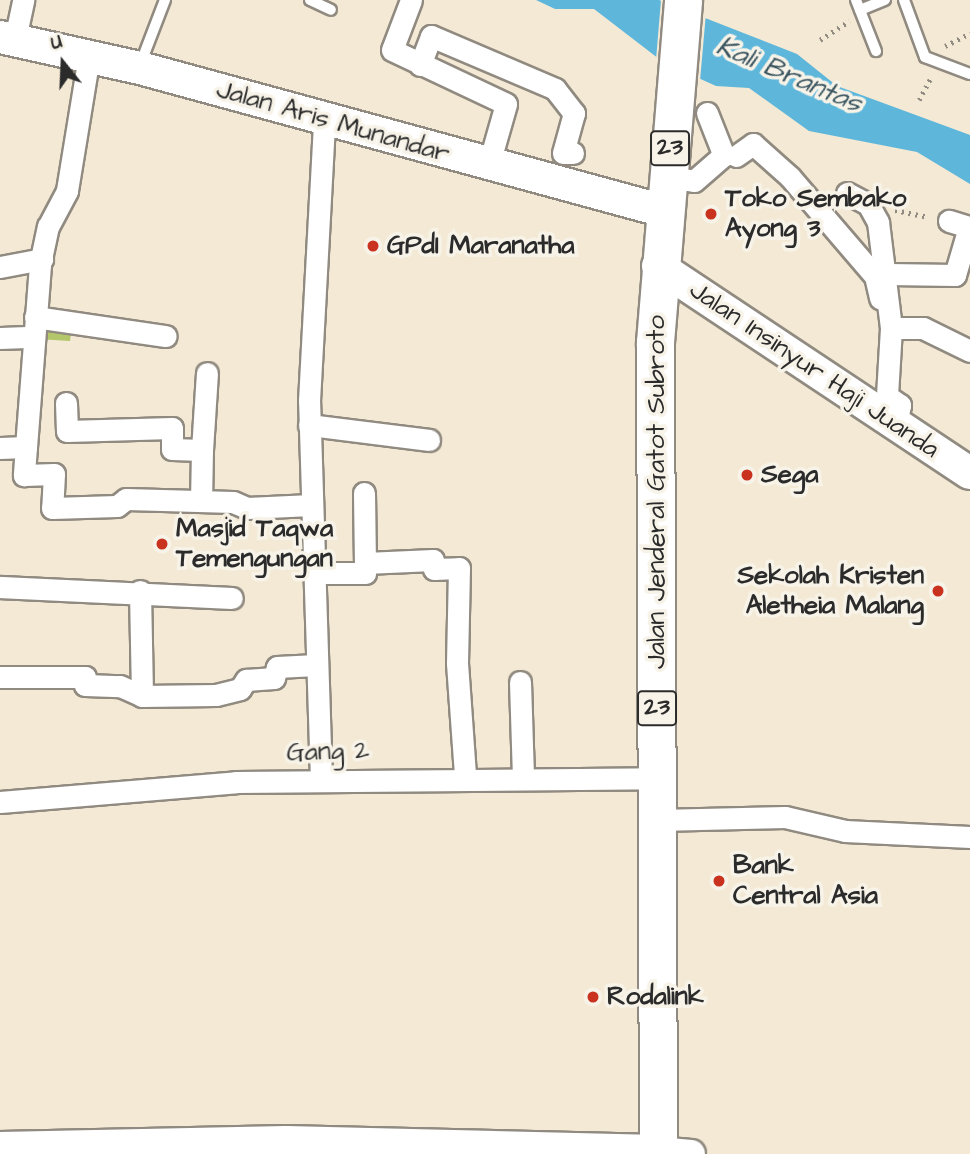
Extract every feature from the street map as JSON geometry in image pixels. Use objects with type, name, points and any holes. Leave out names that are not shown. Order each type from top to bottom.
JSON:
[{"type":"highway","name":"Jalan Jenderal Gatot Subroto","points":[[669,1153],[658,820],[658,266],[683,0]]},
{"type":"main road","name":"Jalan Aris Munandar","points":[[7,38],[140,68],[488,167],[666,194]]},
{"type":"main road","name":"Jalan Insinyur Haji Juanda","points":[[658,266],[739,315],[895,428],[970,473]]},
{"type":"main road","points":[[0,1147],[286,1142],[669,1153]]},
{"type":"street","points":[[7,38],[23,0]]},
{"type":"street","points":[[411,0],[391,50],[506,104],[488,167]]},
{"type":"street","points":[[420,65],[431,36],[555,89],[574,113],[563,153],[573,153]]},
{"type":"street","points":[[89,56],[67,191],[48,226],[42,259],[24,475],[54,474],[52,508],[117,506],[125,499],[201,500],[247,508],[311,505]]},
{"type":"street","points":[[707,113],[727,157]]},
{"type":"street","points":[[321,780],[309,425],[324,121]]},
{"type":"street","points":[[666,194],[694,181],[727,157],[753,144],[790,177],[875,276],[878,295],[890,317],[923,328],[970,351]]},
{"type":"street","points":[[847,192],[873,210],[888,274],[890,317],[887,396],[900,405],[895,428]]},
{"type":"street","points":[[888,274],[955,275],[969,227],[949,221]]},
{"type":"street","points":[[0,267],[42,259]]},
{"type":"street","points":[[0,338],[35,327],[166,336]]},
{"type":"street","points":[[201,500],[207,373]]},
{"type":"street","points":[[66,403],[67,431],[172,428],[172,449],[202,450]]},
{"type":"street","points":[[309,425],[429,440]]},
{"type":"street","points":[[0,448],[26,447]]},
{"type":"street","points":[[313,573],[365,573],[363,493]]},
{"type":"street","points":[[365,564],[433,560],[434,569],[459,568],[457,663],[465,775]]},
{"type":"street","points":[[0,587],[140,591],[232,598]]},
{"type":"street","points":[[140,591],[142,696]]},
{"type":"street","points":[[0,677],[85,677],[86,685],[120,685],[142,696],[216,695],[240,689],[246,680],[275,678],[277,667],[316,665]]},
{"type":"street","points":[[520,682],[523,776]]},
{"type":"street","name":"Gang 2","points":[[0,802],[111,789],[321,780],[465,775],[658,778]]},
{"type":"street","points":[[658,820],[785,817],[845,831],[970,838]]},
{"type":"lane","points":[[140,68],[165,0]]},
{"type":"lane","points":[[310,0],[331,10]]},
{"type":"lane","points":[[876,51],[859,8],[885,0]]},
{"type":"lane","points":[[904,0],[925,57],[970,74]]},
{"type":"path","points":[[820,40],[859,8]]},
{"type":"path","points":[[919,100],[944,62],[944,43],[970,33]]},
{"type":"green space","points":[[38,322],[72,324],[70,341],[37,339]]},
{"type":"water","name":"Kali Brantas","points":[[536,0],[659,0],[797,54],[837,86],[970,135],[970,184],[917,152],[809,131],[749,88],[716,86],[663,62],[594,9],[555,9]]},
{"type":"pier","points":[[661,0],[706,13],[700,81],[656,60]]},
{"type":"place","name":"Toko Sembako Ayong 3","points":[[711,214]]},
{"type":"place","name":"GPdI Maranatha","points":[[373,246]]},
{"type":"place","name":"Sega","points":[[747,475]]},
{"type":"place","name":"Masjid Taqwa Temengungan","points":[[162,544]]},
{"type":"place","name":"Sekolah Kristen Aletheia Malang","points":[[938,591]]},
{"type":"place","name":"Bank Central Asia","points":[[719,881]]},
{"type":"place","name":"Rodalink","points":[[593,997]]}]
